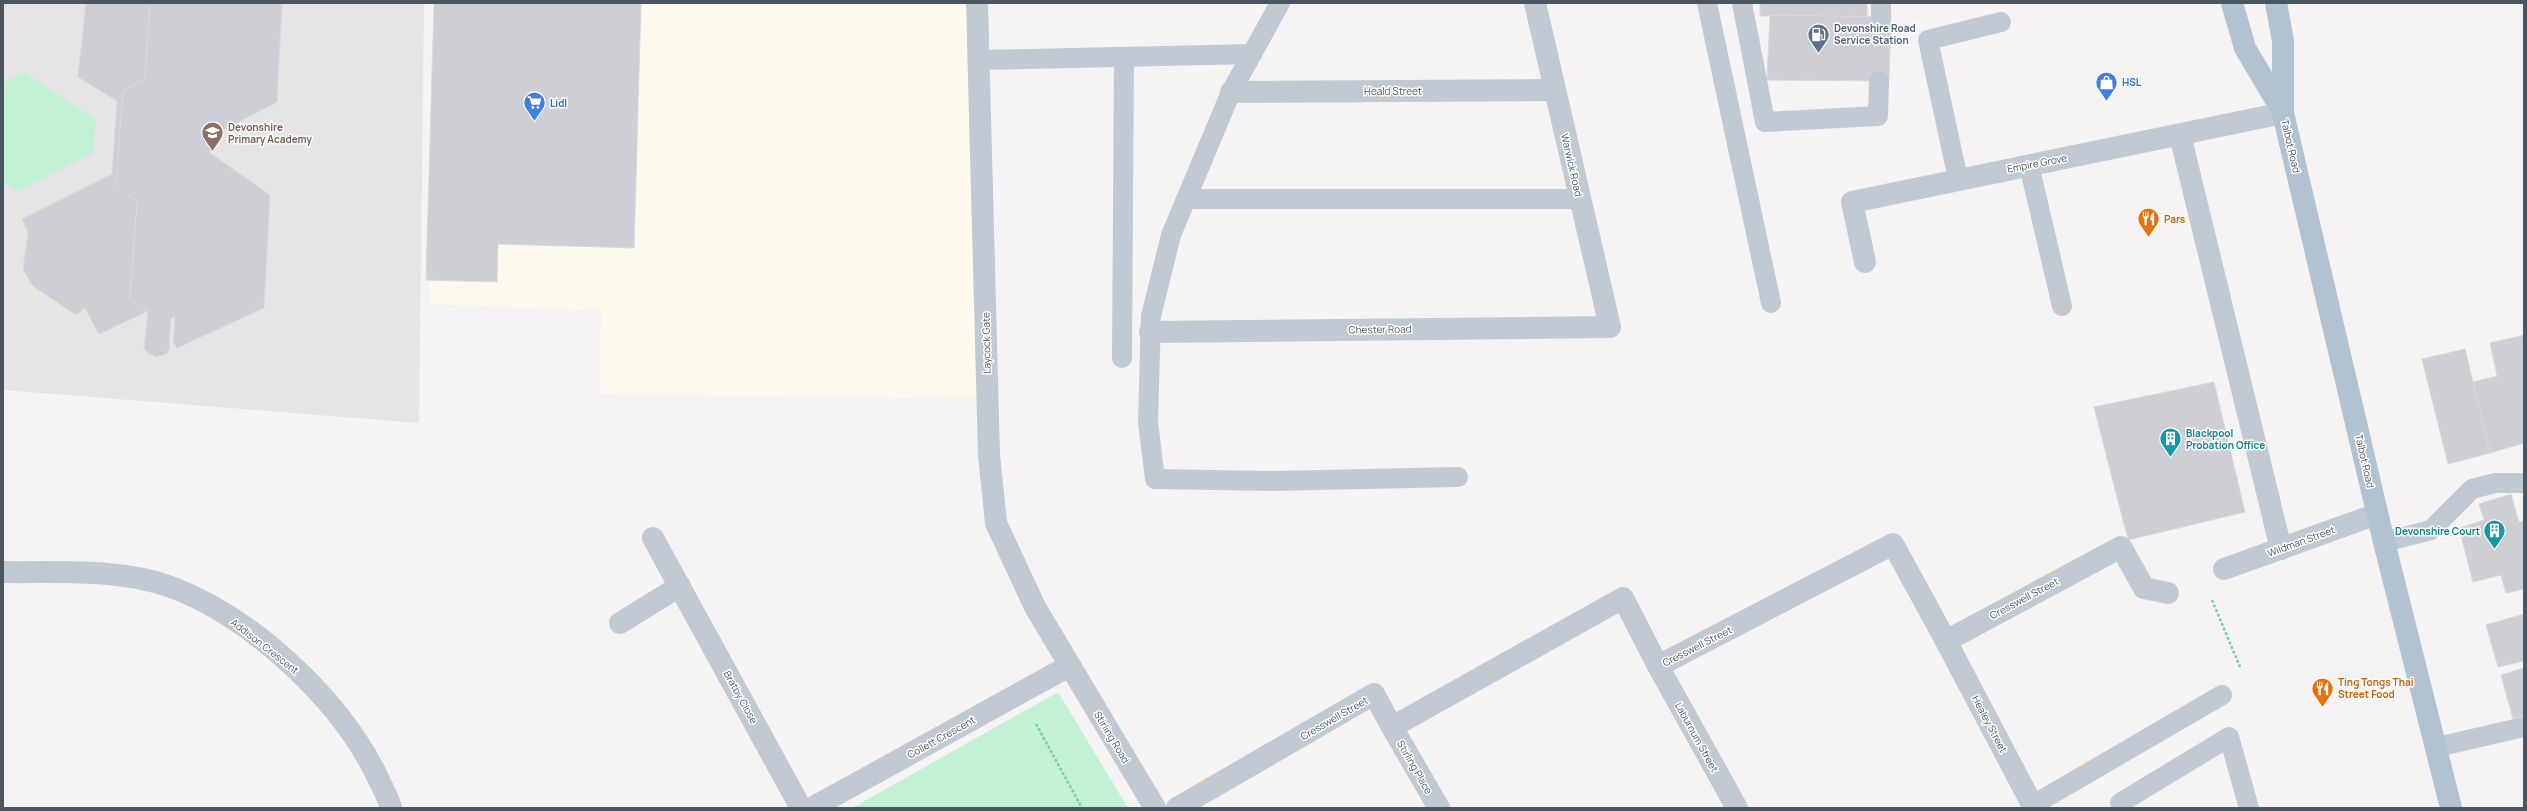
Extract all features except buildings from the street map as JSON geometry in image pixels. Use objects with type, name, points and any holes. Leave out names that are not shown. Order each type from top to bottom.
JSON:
[{"type":"main road","name":"Talbot Road","points":[[2232,3],[2245,48],[2283,113]]},
{"type":"main road","name":"Talbot Road","points":[[2276,3],[2283,41],[2283,113],[2377,514],[2437,747],[2451,808]]},
{"type":"street","name":"Laycock Gate","points":[[977,3],[989,455],[996,523],[1036,607],[1069,666]]},
{"type":"street","name":"Warwick Road","points":[[1535,3],[1610,327]]},
{"type":"street","name":"Heald Street","points":[[1231,92],[1554,90]]},
{"type":"street","name":"Empire Grove","points":[[1865,262],[1852,202],[1958,179],[2180,136],[2283,113]]},
{"type":"street","points":[[2180,136],[2281,549]]},
{"type":"street","name":"Chester Road","points":[[1150,332],[1610,327]]},
{"type":"street","name":"Wildman Street","points":[[2224,569],[2377,514]]},
{"type":"street","name":"Bratby Close","points":[[653,538],[801,808]]},
{"type":"street","name":"Cresswell Street","points":[[1177,808],[1374,694],[1392,727],[1623,598],[1658,666],[1893,544],[1946,641],[2121,547],[2144,588],[2168,593]]},
{"type":"street","name":"Addison Crescent","points":[[3,572],[122,576],[170,587],[222,612],[287,663],[340,715],[367,754],[391,808]]},
{"type":"street","points":[[620,623],[680,586]]},
{"type":"street","name":"Healey Street","points":[[1946,641],[2034,806]]},
{"type":"street","name":"Collett Crescent","points":[[812,808],[1069,666]]},
{"type":"street","name":"Stirling Road","points":[[1069,666],[1155,808]]},
{"type":"street","name":"Laburnum Street","points":[[1658,666],[1737,808]]},
{"type":"street","name":"Stirling Place","points":[[1392,727],[1439,808]]},
{"type":"lane","points":[[1280,3],[1231,92],[1172,235],[1151,316],[1148,422],[1155,479],[1296,481],[1458,476]]},
{"type":"lane","points":[[1707,3],[1771,303]]},
{"type":"lane","points":[[1742,3],[1765,122],[1878,116],[1879,81]]},
{"type":"lane","points":[[1958,179],[1928,40],[2001,22]]},
{"type":"lane","points":[[979,60],[1252,54]]},
{"type":"lane","points":[[1122,358],[1124,58]]},
{"type":"lane","points":[[2029,165],[2062,306]]},
{"type":"lane","points":[[1186,199],[1580,199]]},
{"type":"lane","points":[[2384,542],[2431,530],[2472,489],[2495,483],[2524,482]]},
{"type":"lane","points":[[2034,806],[2222,695]]},
{"type":"lane","points":[[2437,747],[2524,726]]},
{"type":"lane","points":[[2123,808],[2120,803],[2229,737],[2249,808]]},
{"type":"path","points":[[1019,694],[1082,808]]},
{"type":"shaded area","name":"Devonshire Primary Academy","points":[[3,3],[424,3],[419,423],[3,390]]},
{"type":"shaded area","points":[[433,3],[968,3],[979,399],[600,394],[601,311],[429,304]]},
{"type":"green space","points":[[24,72],[96,119],[93,153],[18,192],[3,183],[3,83]]},
{"type":"green space","points":[[1058,692],[1128,808],[852,808]]},
{"type":"place","name":"Devonshire Road Service Station","points":[[1819,54]]},
{"type":"place","name":"HSL","points":[[2106,102]]},
{"type":"place","name":"Lidl","points":[[534,122]]},
{"type":"place","name":"Devonshire Primary Academy","points":[[213,152]]},
{"type":"place","name":"Pars","points":[[2149,238]]},
{"type":"place","name":"Blackpool Probation Office","points":[[2170,458]]},
{"type":"place","name":"Devonshire Court","points":[[2495,550]]},
{"type":"place","name":"Ting Tongs Thai Street Food","points":[[2322,708]]}]
